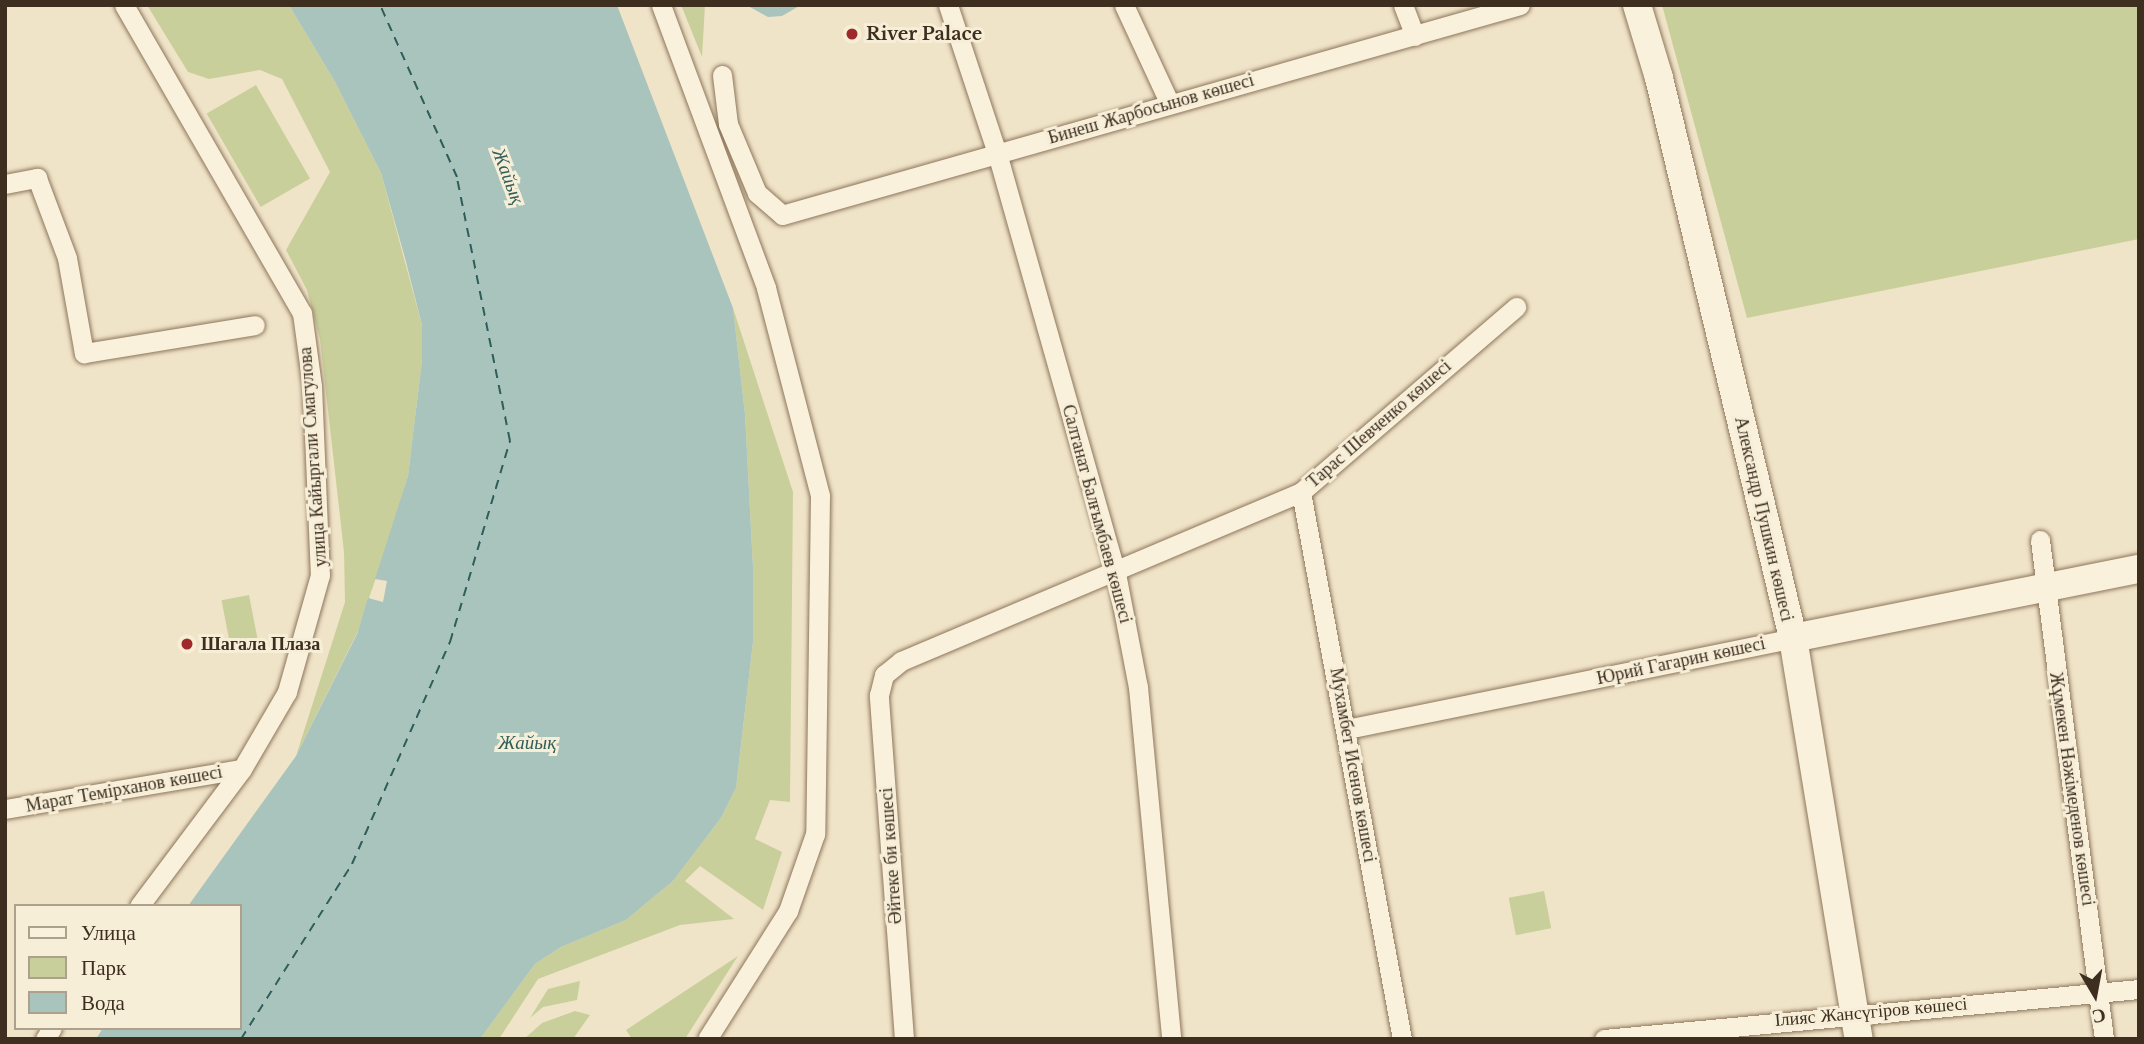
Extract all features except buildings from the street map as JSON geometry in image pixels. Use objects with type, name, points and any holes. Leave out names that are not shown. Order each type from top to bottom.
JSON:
[{"type":"street","name":"улица Кайыргали Смагулова","points":[[124,5],[302,313],[312,386],[320,575],[287,692],[242,769],[141,904]]},
{"type":"street","points":[[661,5],[766,288],[820,496],[815,834],[788,911],[707,1039]]},
{"type":"street","name":"Салтанат Балғымбаев көшесі","points":[[948,5],[997,153],[1116,573],[1138,687],[1171,1039]]},
{"type":"street","points":[[1124,5],[1168,102]]},
{"type":"street","points":[[1403,5],[1415,36]]},
{"type":"street","name":"Бинеш Жарбосынов көшесі","points":[[722,75],[728,124],[757,193],[782,215],[1168,102],[1520,5]]},
{"type":"street","name":"Александр Пушкин көшесі","points":[[1637,5],[1662,91],[1793,638],[1857,1026]]},
{"type":"street","points":[[5,184],[37,178],[67,258],[84,354],[255,325]]},
{"type":"street","name":"Тарас Шевченко көшесі","points":[[884,675],[901,661],[1116,573],[1301,492],[1516,307]]},
{"type":"street","name":"Мухамбет Исенов көшесі","points":[[1301,492],[1347,729],[1402,1039]]},
{"type":"street","name":"Жұмекен Нәжімеденов көшесі","points":[[2040,540],[2044,589],[2100,991],[2104,1039]]},
{"type":"street","name":"Юрий Гагарин көшесі","points":[[1347,729],[2139,569]]},
{"type":"street","name":"Әйтеке би көшесі","points":[[884,675],[878,695],[904,1039]]},
{"type":"street","name":"Марат Темірханов көшесі","points":[[5,809],[242,769]]},
{"type":"street","name":"Ілияс Жансүгіров көшесі","points":[[1604,1039],[1857,1026],[2100,991],[2139,989]]},
{"type":"green space","points":[[147,5],[289,5],[335,82],[381,173],[422,325],[422,360],[408,476],[357,633],[296,756],[345,602],[344,552],[320,339],[307,290],[286,250],[330,172],[282,79],[260,70],[209,79],[188,72]]},
{"type":"green space","points":[[681,5],[705,5],[702,57]]},
{"type":"green space","points":[[1662,5],[2139,5],[2139,239],[1747,318]]},
{"type":"green space","points":[[256,85],[310,179],[261,207],[207,114]]},
{"type":"green space","points":[[733,308],[793,492],[790,802],[770,800],[755,839],[782,852],[763,910],[700,866],[685,881],[734,919],[680,925],[538,979],[499,1039],[480,1039],[535,964],[561,947],[626,920],[673,881],[721,818],[736,788],[753,642],[753,567],[745,414]]},
{"type":"green space","points":[[249,595],[258,643],[231,648],[222,600]]},
{"type":"green space","points":[[1544,891],[1551,928],[1516,935],[1509,898]]},
{"type":"green space","points":[[738,956],[685,1039],[632,1039],[626,1030]]},
{"type":"green space","points":[[580,981],[577,1000],[543,1007],[530,1018],[548,989]]},
{"type":"green space","points":[[575,1011],[590,1015],[573,1039],[524,1039],[542,1023]]},
{"type":"water","name":"Жайық","points":[[289,5],[617,5],[733,308],[745,414],[753,567],[753,642],[736,788],[721,818],[673,881],[626,920],[561,947],[535,964],[480,1039],[96,1039],[102,1030],[242,1030],[242,904],[189,904],[296,756],[357,634],[368,598],[383,602],[387,581],[375,579],[408,476],[422,360],[422,325],[381,173],[335,82]]},
{"type":"water","points":[[746,5],[801,5],[782,16],[768,17]]},
{"type":"ferry route","points":[[241,1039],[352,864],[450,642],[510,441],[457,177],[380,5]]},
{"type":"place","name":"River Palace","points":[[852,34]]},
{"type":"place","name":"Шагала Плаза","points":[[187,644]]}]
